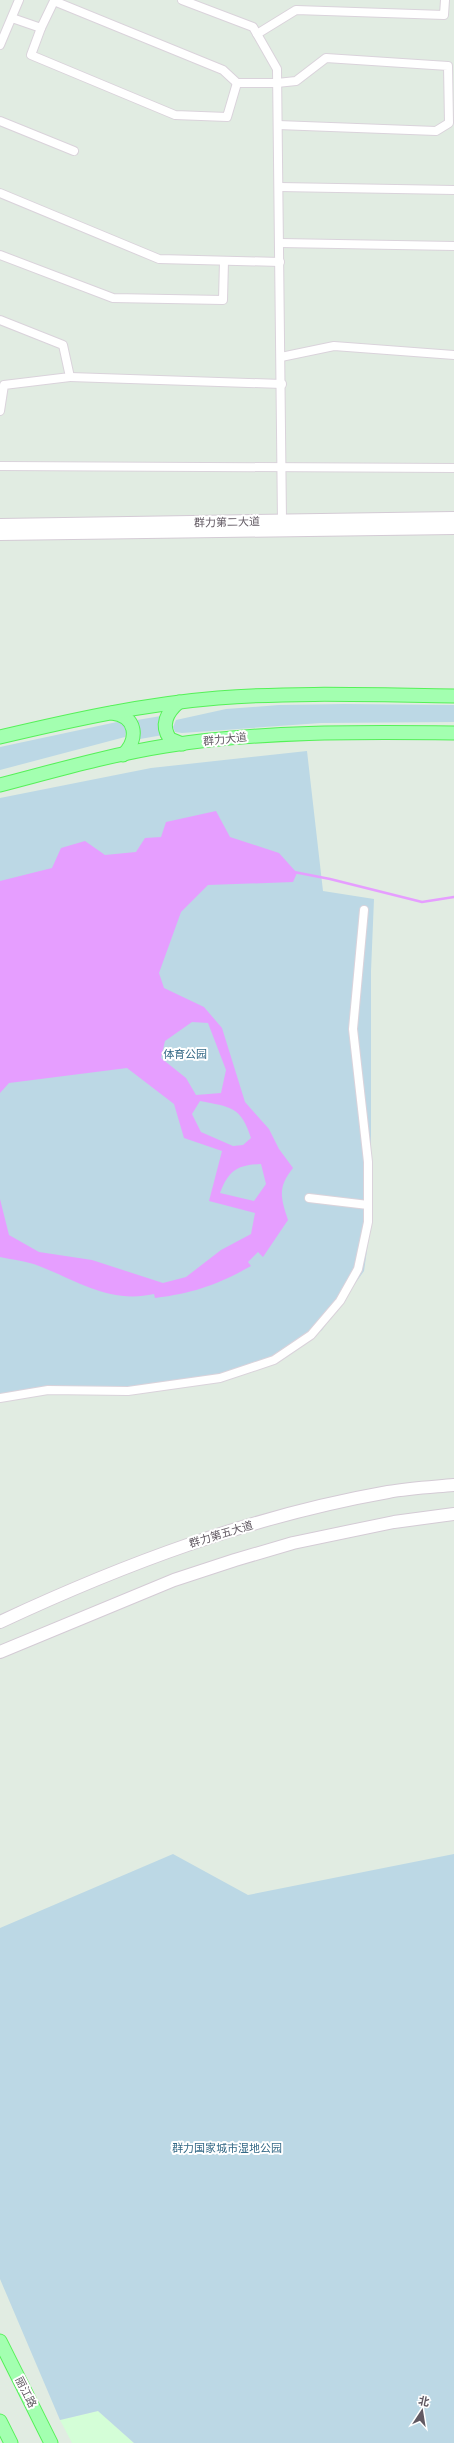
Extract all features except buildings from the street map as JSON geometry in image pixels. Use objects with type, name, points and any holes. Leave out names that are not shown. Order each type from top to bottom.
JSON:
[{"type":"main road","name":"群力第二大道","points":[[0,525],[454,518]]},
{"type":"main road","name":"群力第二大道","points":[[0,534],[454,528]]},
{"type":"main road","points":[[0,737],[110,713],[179,702],[285,694],[454,696]]},
{"type":"main road","points":[[179,702],[168,714],[165,729],[170,739],[182,744]]},
{"type":"main road","points":[[110,713],[125,716],[132,724],[133,730],[131,745],[123,755]]},
{"type":"main road","name":"群力大道","points":[[0,785],[123,755],[182,744],[257,736],[327,733],[453,734]]},
{"type":"main road","name":"群力第五大道","points":[[0,1622],[81,1585],[142,1560],[218,1534],[296,1511],[374,1495],[454,1484]]},
{"type":"main road","points":[[0,1652],[174,1580],[235,1560],[294,1544],[386,1524],[454,1514]]},
{"type":"main road","name":"丽江路","points":[[0,2341],[51,2443]]},
{"type":"main road","points":[[0,2421],[11,2443]]},
{"type":"street","points":[[0,45],[19,0]]},
{"type":"street","points":[[182,0],[253,27],[277,69],[283,468],[282,521]]},
{"type":"street","points":[[257,34],[296,10],[444,15],[445,0]]},
{"type":"street","points":[[237,83],[227,117],[175,115],[31,55],[41,28],[54,1],[224,70],[237,83],[277,83],[296,81],[326,58],[448,66],[449,123],[436,131],[278,125]]},
{"type":"street","points":[[12,18],[41,28]]},
{"type":"street","points":[[0,121],[74,151]]},
{"type":"street","points":[[279,187],[454,190]]},
{"type":"street","points":[[0,193],[159,259],[280,262]]},
{"type":"street","points":[[280,243],[454,246]]},
{"type":"street","points":[[0,255],[113,298],[223,300],[224,261]]},
{"type":"street","points":[[0,320],[63,345],[70,377]]},
{"type":"street","points":[[281,357],[334,346],[454,355]]},
{"type":"street","points":[[0,411],[4,385],[70,377],[282,384]]},
{"type":"street","points":[[0,466],[454,468]]},
{"type":"street","points":[[0,1398],[48,1390],[128,1391],[212,1380],[274,1360],[312,1335],[340,1301],[358,1268],[368,1222],[368,1162],[353,1029],[364,910]]},
{"type":"street","points":[[309,1198],[368,1204]]},
{"type":"shaded area","points":[[216,811],[230,837],[279,853],[297,873],[293,882],[208,885],[181,912],[159,973],[164,988],[204,1007],[222,1028],[245,1102],[269,1129],[279,1149],[293,1168],[284,1181],[282,1193],[282,1199],[288,1220],[263,1257],[258,1252],[248,1262],[251,1266],[216,1283],[182,1294],[155,1298],[154,1294],[123,1296],[109,1293],[81,1284],[34,1264],[0,1257],[0,1199],[9,1235],[39,1252],[92,1260],[163,1283],[186,1277],[221,1250],[251,1234],[255,1213],[209,1201],[222,1151],[184,1138],[174,1104],[127,1068],[9,1083],[0,1093],[0,881],[52,868],[61,848],[85,841],[105,855],[136,852],[145,838],[161,837],[166,822]],"holes":[[[192,1022],[208,1023],[226,1070],[221,1093],[196,1095],[186,1078],[161,1058],[165,1041]],[[200,1101],[227,1107],[238,1114],[243,1120],[251,1138],[243,1145],[233,1146],[201,1132],[192,1114]],[[261,1164],[266,1184],[254,1201],[220,1193],[223,1185],[235,1170]]]},
{"type":"shaded area","points":[[98,2411],[134,2443],[72,2443],[60,2420]]},
{"type":"green space","points":[[279,705],[454,705],[454,722],[321,723],[182,733],[175,732],[173,727],[176,720],[226,709]]},
{"type":"green space","points":[[161,716],[163,735],[140,739],[138,737],[140,728],[137,720]]},
{"type":"green space","points":[[117,722],[125,723],[127,728],[125,737],[0,770],[0,747]]},
{"type":"green space","name":"体育公园","points":[[307,751],[323,891],[374,899],[371,971],[371,1222],[364,1271],[322,1330],[277,1361],[204,1381],[121,1395],[43,1387],[0,1394],[0,798],[151,768]]},
{"type":"green space","name":"群力国家城市湿地公园","points":[[173,1854],[248,1895],[454,1854],[454,2443],[134,2443],[98,2411],[60,2420],[0,2279],[0,1928]]},
{"type":"waterway","points":[[294,872],[330,879],[422,902],[454,897]]}]
